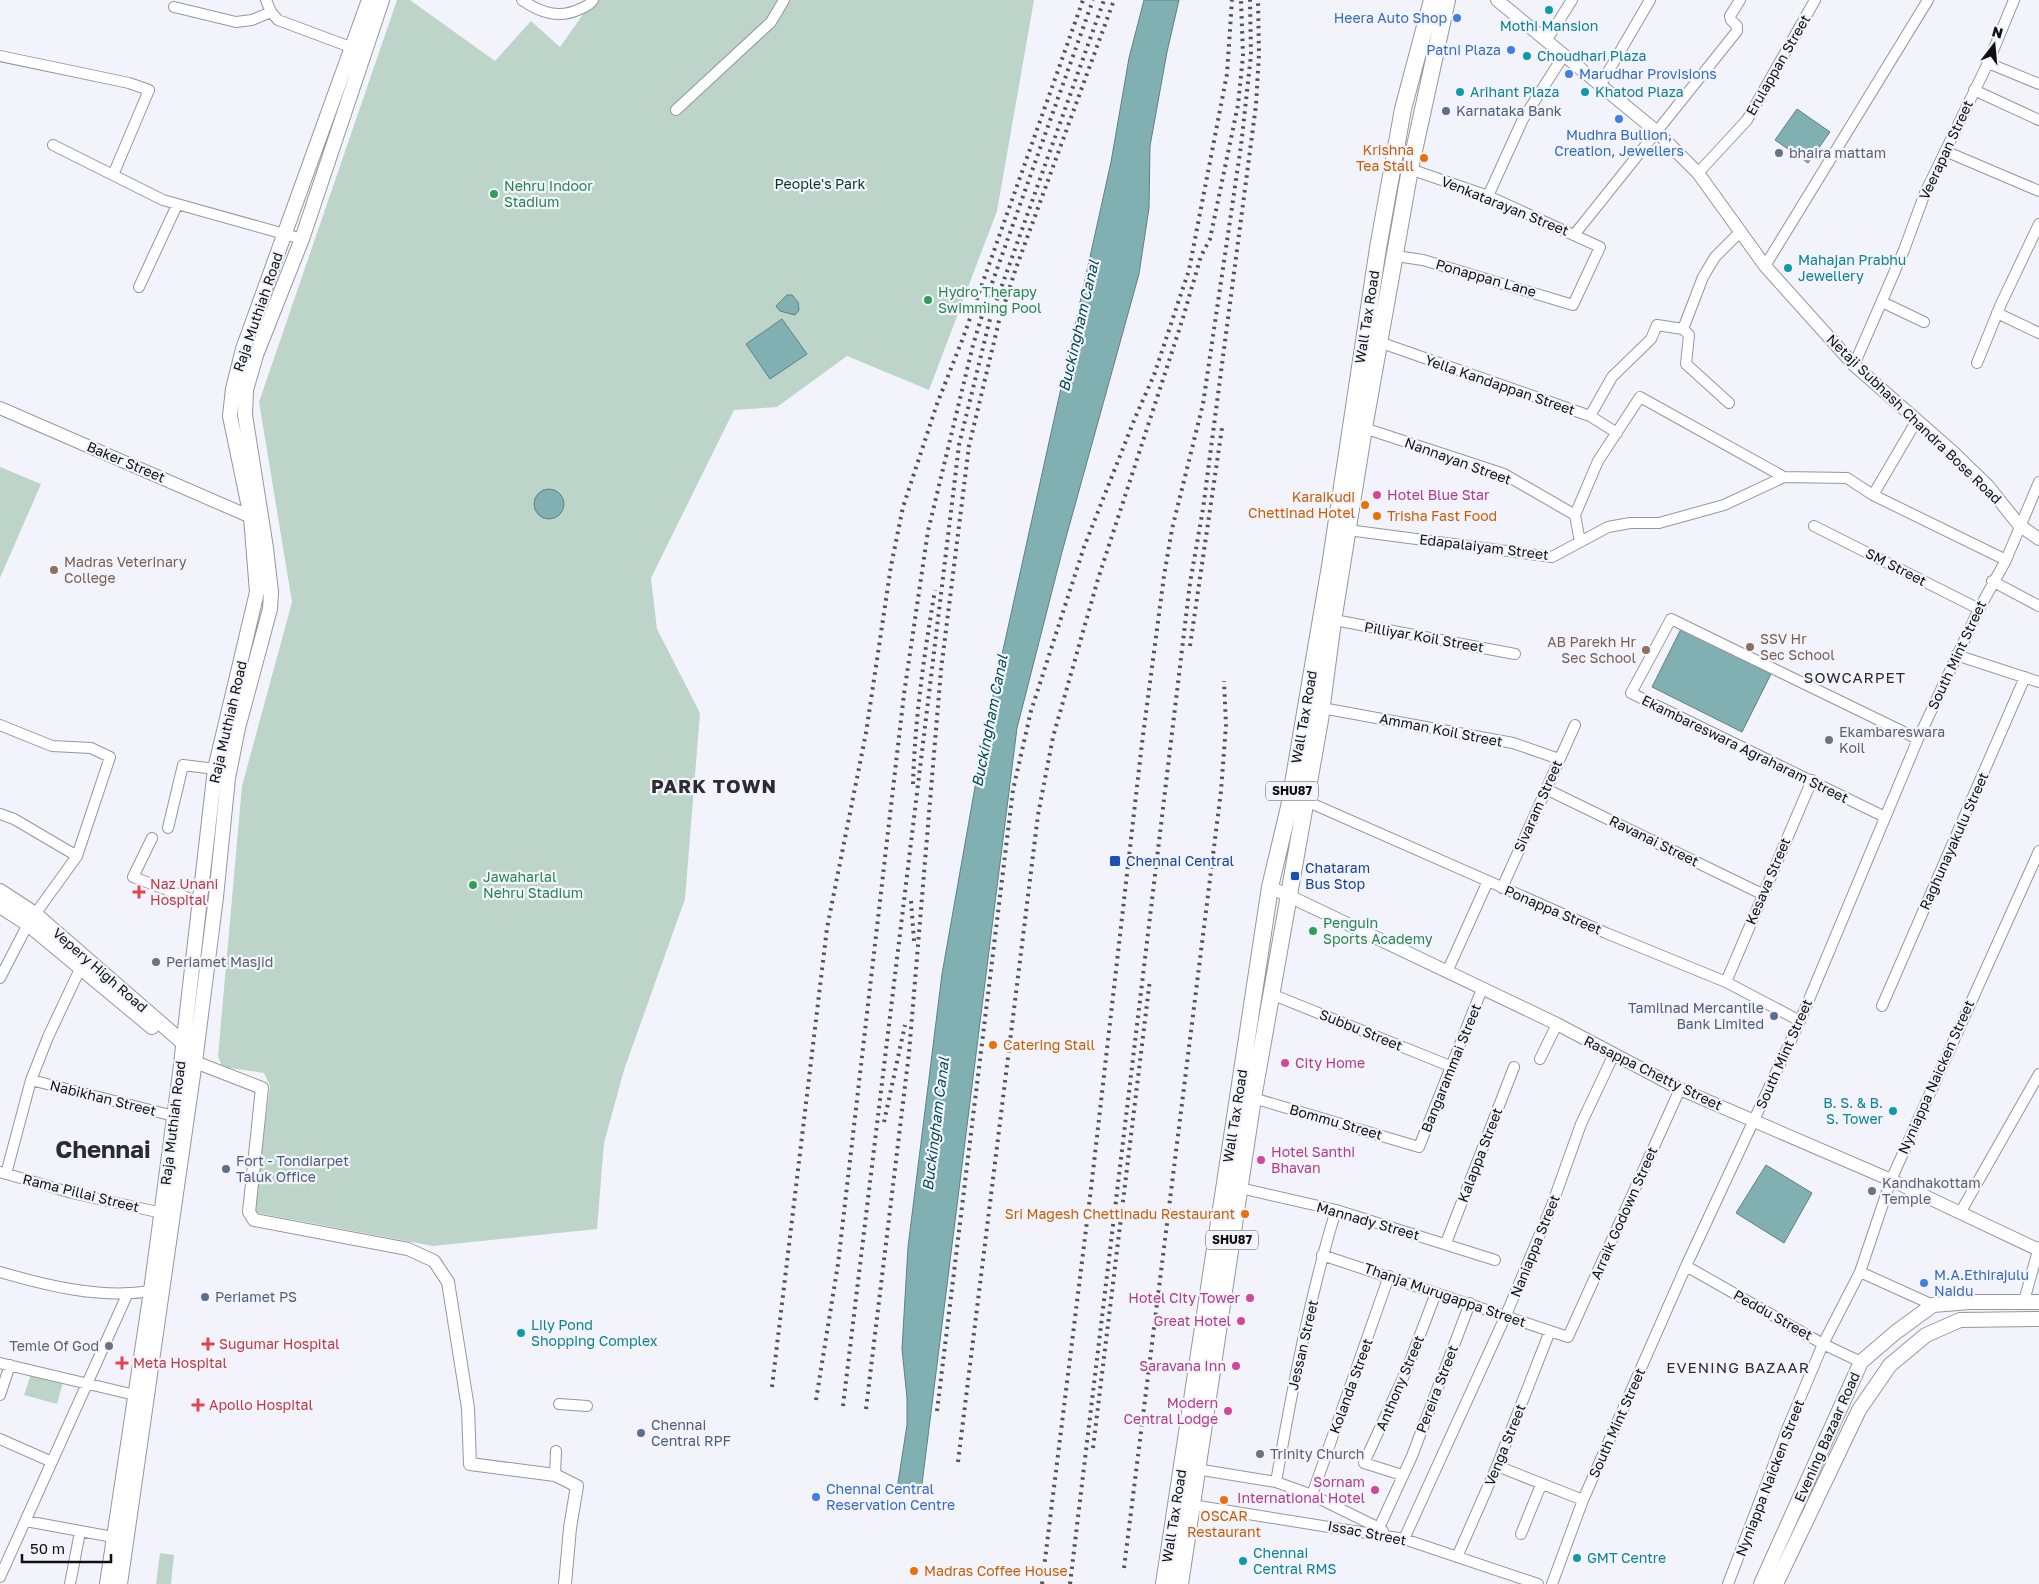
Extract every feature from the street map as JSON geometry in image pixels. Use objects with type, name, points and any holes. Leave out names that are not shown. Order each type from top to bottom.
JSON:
[{"type":"main road","name":"Raja Muthiah Road","points":[[107,1584],[162,1213],[215,769],[257,592],[251,517],[230,416],[233,389],[242,350],[369,0]]},
{"type":"main road","name":"Raja Muthiah Road","points":[[120,1584],[195,1058],[216,897],[228,778],[238,728],[270,609],[272,592],[245,415],[246,390],[256,355],[302,239],[382,0]]},
{"type":"main road","name":"Wall Tax Road","points":[[1180,1584],[1253,1098],[1322,708],[1327,619],[1376,257],[1403,109],[1432,0]]},
{"type":"main road","name":"Wall Tax Road","points":[[1164,1584],[1270,887],[1289,808],[1327,619],[1348,530],[1410,168],[1447,0]]},
{"type":"main road","name":"Vepery High Road","points":[[0,891],[195,1058]]},
{"type":"main road","name":"Vepery High Road","points":[[0,906],[31,919],[80,969],[182,1047]]},
{"type":"main road","points":[[1933,1305],[1970,1302],[2039,1302]]},
{"type":"main road","name":"Evening Bazaar Road","points":[[1761,1584],[1861,1362],[1896,1332],[1933,1305]]},
{"type":"main road","name":"Evening Bazaar Road","points":[[1776,1584],[1859,1410],[1890,1365],[1926,1335],[1960,1320],[2039,1319]]},
{"type":"main road","points":[[1816,1461],[1832,1468]]},
{"type":"street","points":[[266,0],[271,12],[278,20],[353,48]]},
{"type":"street","points":[[522,0],[544,13],[568,15],[590,4],[593,0]]},
{"type":"street","points":[[676,110],[771,22],[784,0]]},
{"type":"street","name":"Netaji Subhash Chandra Bose Road","points":[[1497,0],[1656,131],[1698,173],[1765,266],[1854,365],[1988,486],[2019,525],[2039,539]]},
{"type":"street","points":[[1546,41],[1572,0]]},
{"type":"street","points":[[1601,84],[1650,0]]},
{"type":"street","points":[[1574,235],[1737,31],[1737,26],[1730,16],[1740,0]]},
{"type":"street","name":"Erulappan Street","points":[[1698,173],[1747,120],[1816,0]]},
{"type":"street","points":[[1765,266],[1928,0]]},
{"type":"street","name":"Veerapan Street","points":[[1854,365],[1904,250],[1925,193],[1988,62],[2014,0]]},
{"type":"street","points":[[174,7],[236,22],[252,20],[271,12]]},
{"type":"street","points":[[1488,196],[1523,119],[1564,55]]},
{"type":"street","points":[[0,56],[129,83],[149,90],[113,175]]},
{"type":"street","points":[[1988,62],[2039,84]]},
{"type":"street","points":[[1974,90],[2039,120]]},
{"type":"street","points":[[53,145],[163,200],[302,239]]},
{"type":"street","points":[[1945,151],[2039,191]]},
{"type":"street","name":"Venkatarayan Street","points":[[1410,168],[1488,196],[1599,246],[1575,304]]},
{"type":"street","points":[[139,287],[177,204]]},
{"type":"street","points":[[1976,363],[1997,312],[2039,224]]},
{"type":"street","points":[[1683,329],[1703,277],[1715,257],[1741,231]]},
{"type":"street","name":"Ponappan Lane","points":[[1396,256],[1423,260],[1573,305],[1575,304]]},
{"type":"street","points":[[1882,302],[1924,322]]},
{"type":"street","points":[[1997,312],[2039,333]]},
{"type":"street","points":[[1590,416],[1612,377],[1651,339],[1657,326],[1683,329],[1689,335],[1686,364],[1729,403]]},
{"type":"street","name":"Yella Kandappan Street","points":[[1379,342],[1590,416],[1617,434]]},
{"type":"street","points":[[1580,542],[1575,515],[1598,461],[1640,397],[1784,477],[1847,478],[1872,494],[2006,560]]},
{"type":"street","name":"Baker Street","points":[[0,408],[251,517]]},
{"type":"street","points":[[1872,494],[1917,420]]},
{"type":"street","name":"Nannayan Street","points":[[1364,428],[1504,474],[1575,515]]},
{"type":"street","name":"Edapalaiyam Street","points":[[1348,530],[1552,557],[1608,527],[1630,523],[1658,523],[1724,505],[1784,477]]},
{"type":"street","name":"South Mint Street","points":[[1552,1584],[1583,1500],[1686,1266],[1800,1021],[1918,739],[1978,608],[1992,581],[2006,560],[2019,525],[2039,482]]},
{"type":"street","name":"SM Street","points":[[1814,526],[1978,608]]},
{"type":"street","points":[[1992,581],[2039,606]]},
{"type":"street","points":[[257,592],[272,592]]},
{"type":"street","name":"Pilliyar Koil Street","points":[[1327,619],[1515,654]]},
{"type":"street","name":"Ekambareswara Agraharam Street","points":[[1885,817],[1631,693],[1671,619],[1918,739]]},
{"type":"street","points":[[1956,655],[2039,682]]},
{"type":"street","name":"Raghunayakulu Street","points":[[1882,1006],[2025,677]]},
{"type":"street","name":"Amman Koil Street","points":[[1322,708],[1513,743],[1559,759]]},
{"type":"street","points":[[0,725],[52,746],[91,748],[110,757],[76,856],[31,919],[0,978]]},
{"type":"street","name":"Sivaram Street","points":[[1502,888],[1575,725]]},
{"type":"street","points":[[168,828],[183,765],[215,769]]},
{"type":"street","name":"Kesava Street","points":[[1726,982],[1812,780]]},
{"type":"street","name":"Ravanai Street","points":[[1546,789],[1762,894]]},
{"type":"street","name":"Ponappa Street","points":[[1306,801],[1502,888],[1726,982],[1800,1021]]},
{"type":"street","points":[[0,814],[14,819],[76,856]]},
{"type":"street","points":[[152,838],[133,877],[199,902]]},
{"type":"street","name":"Nyniappa Naicken Street","points":[[1728,1584],[1788,1428],[1823,1344],[1860,1272],[1891,1180],[2039,851]]},
{"type":"street","points":[[1447,972],[1488,881]]},
{"type":"street","name":"Rasappa Chetty Street","points":[[1270,887],[1557,1024],[1680,1089],[1891,1180],[2039,1249]]},
{"type":"street","points":[[3,1173],[31,1080],[48,1037],[80,969]]},
{"type":"street","name":"Bangarammai Street","points":[[1419,1147],[1482,989]]},
{"type":"street","name":"Subbu Street","points":[[1271,994],[1450,1066]]},
{"type":"street","points":[[1540,1059],[1557,1024]]},
{"type":"street","name":"Naniappa Street","points":[[1404,1539],[1506,1315],[1552,1205],[1581,1124],[1614,1054]]},
{"type":"street","points":[[195,1058],[262,1088],[250,1216],[254,1220],[408,1249],[434,1261],[448,1282],[468,1408],[470,1464],[555,1475],[577,1486],[570,1528],[565,1584]]},
{"type":"street","name":"Kalappa Street","points":[[1446,1243],[1514,1067]]},
{"type":"street","points":[[1960,1213],[2039,1074]]},
{"type":"street","name":"Nabikhan Street","points":[[31,1080],[174,1116]]},
{"type":"street","name":"Arraik Godown Street","points":[[1568,1336],[1680,1089]]},
{"type":"street","name":"Bommu Street","points":[[1253,1098],[1419,1147]]},
{"type":"street","name":"Rama Pillai Street","points":[[3,1173],[72,1193],[162,1213]]},
{"type":"street","name":"Mannady Street","points":[[1240,1188],[1336,1210],[1446,1243],[1495,1260]]},
{"type":"street","name":"Jessan Street","points":[[1276,1482],[1296,1370],[1322,1255],[1336,1210]]},
{"type":"street","points":[[2024,1301],[2039,1249]]},
{"type":"street","name":"Thanja Murugappa Street","points":[[1322,1255],[1568,1336]]},
{"type":"street","name":"Peddu Street","points":[[1686,1266],[1823,1344],[1861,1362]]},
{"type":"street","points":[[0,1272],[44,1285],[127,1295],[151,1291]]},
{"type":"street","points":[[1860,1272],[1933,1305]]},
{"type":"street","name":"Kolanda Street","points":[[1312,1496],[1390,1276]]},
{"type":"street","name":"Anthony Street","points":[[1402,1475],[1364,1463],[1407,1368],[1436,1293]]},
{"type":"street","points":[[0,1577],[127,1295]]},
{"type":"street","name":"Pereira Street","points":[[1380,1528],[1412,1456],[1470,1303]]},
{"type":"street","name":"Venga Street","points":[[1456,1557],[1497,1466],[1550,1331]]},
{"type":"street","points":[[0,1395],[5,1364],[86,1385],[135,1395]]},
{"type":"street","points":[[559,1404],[587,1406]]},
{"type":"street","points":[[0,1439],[52,1462]]},
{"type":"street","points":[[555,1475],[556,1451]]},
{"type":"street","points":[[1497,1466],[1583,1500]]},
{"type":"street","points":[[1196,1469],[1276,1482],[1312,1496],[1380,1528],[1387,1536]]},
{"type":"street","points":[[1521,1534],[1542,1484]]},
{"type":"street","name":"Issac Street","points":[[1192,1504],[1404,1539],[1538,1584]]},
{"type":"street","points":[[26,1521],[113,1537]]},
{"type":"street","points":[[70,1584],[80,1532]]},
{"type":"green space","name":"People's Park","points":[[397,0],[410,0],[495,61],[531,21],[560,47],[593,0],[1034,0],[997,211],[929,390],[847,356],[777,407],[734,410],[651,578],[657,629],[700,713],[685,899],[624,1070],[604,1143],[597,1229],[433,1246],[253,1212],[270,1086],[264,1073],[222,1067],[218,1056],[242,786],[292,602],[259,402]]},
{"type":"green space","points":[[0,467],[41,484],[0,578]]},
{"type":"green space","points":[[32,1371],[64,1379],[57,1404],[24,1395]]},
{"type":"green space","points":[[160,1553],[174,1555],[171,1584],[156,1584]]},
{"type":"water","name":"Buckingham Canal","points":[[1144,0],[1179,0],[1167,52],[1150,146],[1149,208],[1139,274],[1062,552],[1017,728],[921,1492],[897,1489],[907,1425],[907,1398],[902,1349],[908,1247],[942,974],[984,736],[1111,162],[1129,58]]},
{"type":"water","points":[[1797,109],[1830,132],[1808,163],[1775,140]]},
{"type":"water","points":[[787,295],[792,295],[798,302],[799,310],[795,315],[780,311],[776,306]]},
{"type":"water","points":[[782,319],[807,354],[770,379],[746,344]]},
{"type":"water","points":[[549,489],[560,493],[564,504],[560,515],[549,519],[538,515],[534,504],[538,493]]},
{"type":"water","points":[[1681,629],[1771,674],[1742,732],[1652,687]]},
{"type":"water","points":[[1766,1165],[1812,1193],[1784,1243],[1736,1213]]},
{"type":"railway","points":[[772,1387],[827,928],[866,733],[891,566],[903,507],[937,404],[963,338],[1083,0]]},
{"type":"railway","points":[[816,1400],[838,1264],[904,694],[928,531],[973,345],[991,286],[1093,0]]},
{"type":"railway","points":[[843,1406],[959,445],[990,319],[1104,0]]},
{"type":"railway","points":[[866,1409],[909,1053],[941,670],[969,446],[999,321],[1016,268],[1114,0]]},
{"type":"railway","points":[[937,1411],[1013,790],[1031,711],[1084,547],[1154,375],[1189,270],[1227,74],[1232,0]]},
{"type":"railway","points":[[958,1462],[1038,815],[1053,737],[1098,579],[1182,321],[1201,256],[1210,239],[1238,105],[1243,56],[1241,0]]},
{"type":"railway","points":[[1042,1584],[1091,1189],[1142,743],[1164,576],[1172,529],[1203,404],[1241,146],[1251,55],[1250,0]]},
{"type":"railway","points":[[1070,1584],[1190,583],[1203,509],[1256,105],[1259,54],[1258,0]]},
{"type":"railway","points":[[1190,646],[1222,428]]},
{"type":"railway","points":[[913,784],[921,687],[935,590]]},
{"type":"railway","points":[[1124,1568],[1221,791],[1226,725],[1224,681]]},
{"type":"railway","points":[[911,901],[914,941]]},
{"type":"railway","points":[[1093,1448],[1150,979]]},
{"type":"railway","points":[[884,1122],[905,1025]]},
{"type":"place","name":"Mothi Mansion","points":[[1549,10]]},
{"type":"place","name":"Heera Auto Shop","points":[[1457,18]]},
{"type":"place","name":"Patni Plaza","points":[[1511,50]]},
{"type":"place","name":"Choudhari Plaza","points":[[1527,56]]},
{"type":"place","name":"Marudhar Provisions","points":[[1569,74]]},
{"type":"place","name":"Arihant Plaza","points":[[1460,92]]},
{"type":"place","name":"Khatod Plaza","points":[[1585,92]]},
{"type":"place","name":"Karnataka Bank","points":[[1446,111]]},
{"type":"place","name":"Mudhra Bullion, Creation, Jewellers","points":[[1619,119]]},
{"type":"place","name":"bhaira mattam","points":[[1779,153]]},
{"type":"place","name":"Krishna Tea Stall","points":[[1424,158]]},
{"type":"place","name":"Nehru Indoor Stadium","points":[[494,194]]},
{"type":"place","name":"Mahajan Prabhu Jewellery","points":[[1788,268]]},
{"type":"place","name":"Hydro Therapy Swimming Pool","points":[[928,300]]},
{"type":"place","name":"Hotel Blue Star","points":[[1377,495]]},
{"type":"place","name":"Karaikudi Chettinad Hotel","points":[[1365,505]]},
{"type":"place","name":"Trisha Fast Food","points":[[1377,516]]},
{"type":"place","name":"Madras Veterinary College","points":[[54,570]]},
{"type":"place","name":"SSV Hr Sec School","points":[[1750,647]]},
{"type":"place","name":"AB Parekh Hr Sec School","points":[[1646,650]]},
{"type":"place","name":"Ekambareswara Koil","points":[[1829,740]]},
{"type":"place","name":"Chennai Central","points":[[1115,861]]},
{"type":"place","name":"Chataram Bus Stop","points":[[1295,876]]},
{"type":"place","name":"Jawaharlal Nehru Stadium","points":[[473,885]]},
{"type":"place","name":"Naz Unani Hospital","points":[[139,892]]},
{"type":"place","name":"Penguin Sports Academy","points":[[1313,931]]},
{"type":"place","name":"Periamet Masjid","points":[[156,962]]},
{"type":"place","name":"Tamilnad Mercantile Bank Limited","points":[[1774,1016]]},
{"type":"place","name":"Catering Stall","points":[[993,1045]]},
{"type":"place","name":"City Home","points":[[1285,1063]]},
{"type":"place","name":"B. S. & B. S. Tower","points":[[1893,1111]]},
{"type":"place","name":"Hotel Santhi Bhavan","points":[[1261,1160]]},
{"type":"place","name":"Fort - Tondiarpet Taluk Office","points":[[226,1169]]},
{"type":"place","name":"Kandhakottam Temple","points":[[1872,1191]]},
{"type":"place","name":"Sri Magesh Chettinadu Restaurant","points":[[1245,1214]]},
{"type":"place","name":"M.A.Ethirajulu Naidu","points":[[1924,1283]]},
{"type":"place","name":"Periamet PS","points":[[205,1297]]},
{"type":"place","name":"Hotel City Tower","points":[[1250,1298]]},
{"type":"place","name":"Great Hotel","points":[[1241,1321]]},
{"type":"place","name":"Lily Pond Shopping Complex","points":[[521,1333]]},
{"type":"place","name":"Sugumar Hospital","points":[[208,1344]]},
{"type":"place","name":"Temle Of God","points":[[109,1346]]},
{"type":"place","name":"Meta Hospital","points":[[122,1363]]},
{"type":"place","name":"Saravana Inn","points":[[1236,1366]]},
{"type":"place","name":"Apollo Hospital","points":[[198,1405]]},
{"type":"place","name":"Modern Central Lodge","points":[[1228,1411]]},
{"type":"place","name":"Chennai Central RPF","points":[[641,1433]]},
{"type":"place","name":"Trinity Church","points":[[1260,1454]]},
{"type":"place","name":"Sornam International Hotel","points":[[1375,1490]]},
{"type":"place","name":"Chennai Central Reservation Centre","points":[[816,1497]]},
{"type":"place","name":"OSCAR Restaurant","points":[[1224,1500]]},
{"type":"place","name":"GMT Centre","points":[[1577,1558]]},
{"type":"place","name":"Chennai Central RMS","points":[[1243,1561]]},
{"type":"place","name":"Madras Coffee House","points":[[914,1571]]},
{"type":"district","name":"SOWCARPET","points":[[1855,678]]},
{"type":"district","name":"PARK TOWN","points":[[714,786]]},
{"type":"district","name":"Chennai","points":[[103,1150]]},
{"type":"district","name":"EVENING BAZAAR","points":[[1738,1368]]}]
